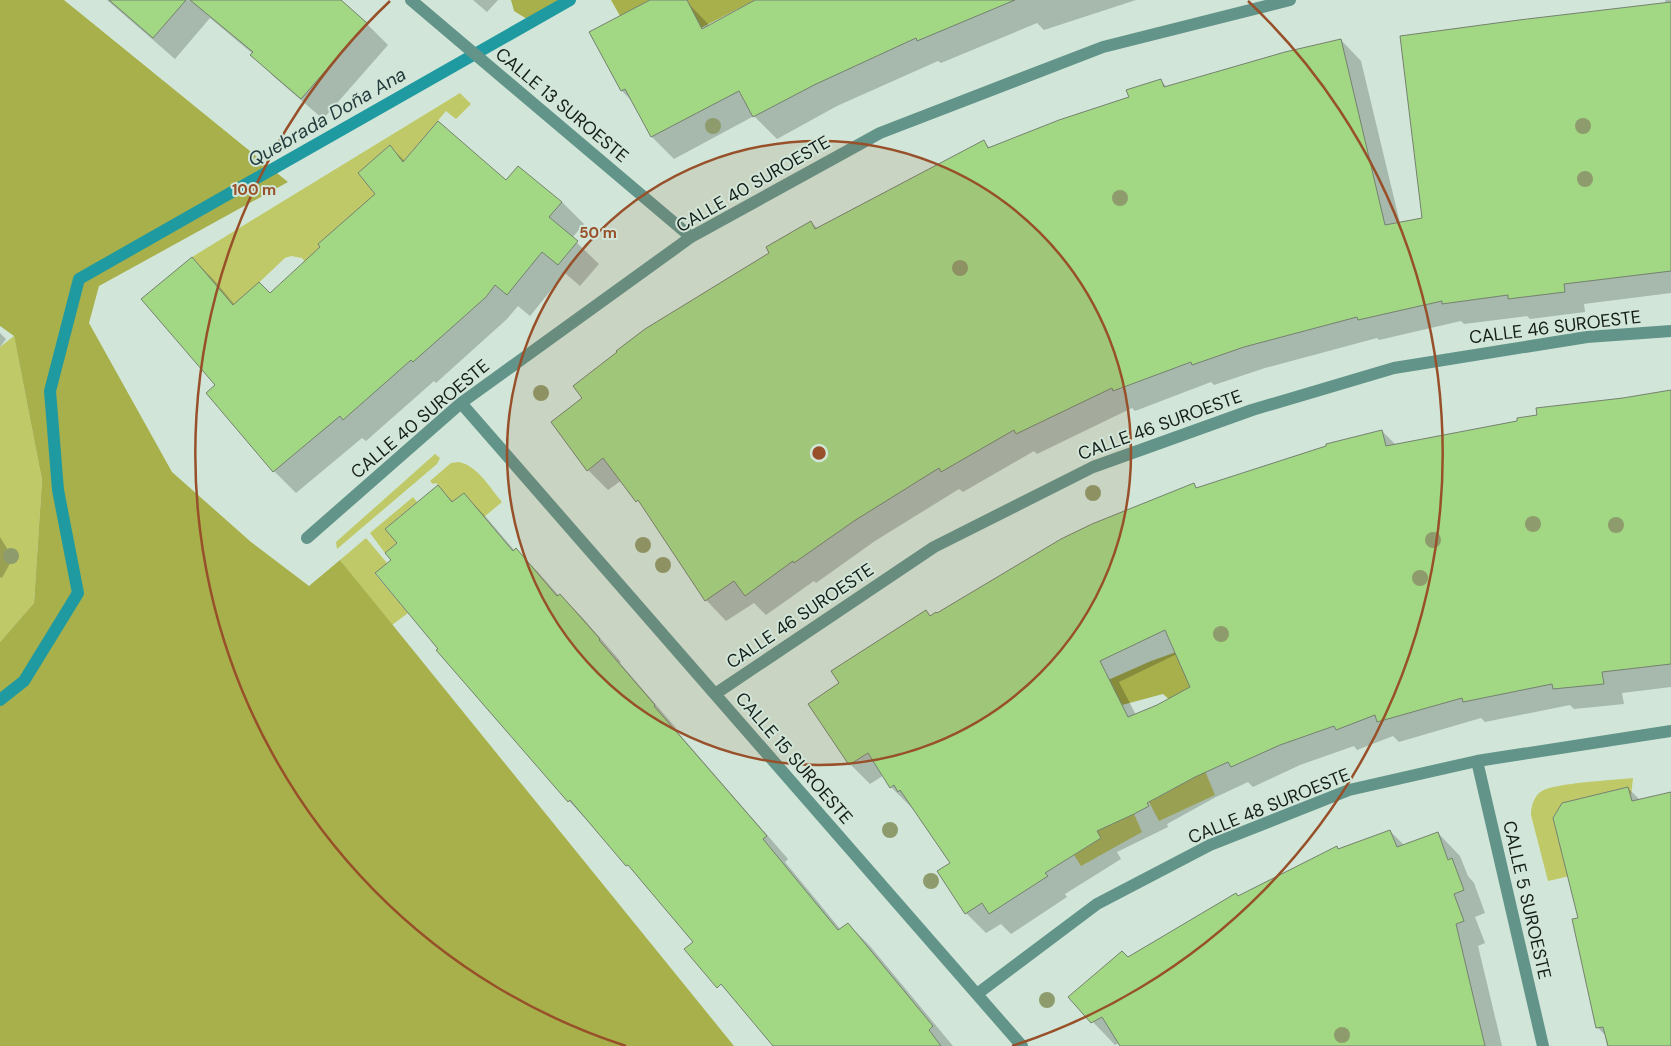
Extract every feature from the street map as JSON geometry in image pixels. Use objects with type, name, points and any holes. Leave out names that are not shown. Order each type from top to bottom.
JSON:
[{"type":"street","name":"CALLE 13 SUROESTE","points":[[410,0],[691,237]]},
{"type":"street","name":"CALLE 40 SUROESTE","points":[[308,538],[461,403],[691,237],[880,132],[1103,47],[1290,0]]},
{"type":"street","name":"CALLE 46 SUROESTE","points":[[715,694],[934,547],[1093,466],[1252,410],[1394,368],[1587,337],[1671,331]]},
{"type":"street","name":"CALLE 15 SUROESTE","points":[[461,403],[1022,1046]]},
{"type":"street","name":"CALLE 48 SUROESTE","points":[[977,994],[1097,904],[1210,845],[1349,790],[1477,761],[1671,731]]},
{"type":"street","name":"CALLE 5 SUROESTE","points":[[1477,761],[1543,1046]]},
{"type":"green space","points":[[0,0],[64,0],[288,182],[99,286],[89,323],[172,472],[251,542],[309,586],[340,560],[734,1046],[0,1046],[0,642],[34,603],[42,480],[14,336],[0,326]]},
{"type":"green space","points":[[511,0],[563,0],[527,19],[514,11]]},
{"type":"green space","points":[[611,0],[650,0],[620,16]]},
{"type":"green space","points":[[676,0],[755,0],[701,28]]},
{"type":"green space","points":[[460,93],[471,104],[456,119],[446,111],[403,162],[390,145],[358,173],[389,211],[363,205],[318,244],[356,287],[331,300],[302,258],[291,256],[285,258],[234,306],[192,257]]},
{"type":"green space","points":[[14,336],[42,480],[34,603],[0,642],[0,347]]},
{"type":"green space","points":[[435,454],[440,458],[437,464],[337,549],[336,542]]},
{"type":"green space","points":[[459,462],[466,464],[478,473],[502,502],[484,517],[464,493],[452,502],[436,483],[433,484],[430,481],[451,463]]},
{"type":"green space","points":[[413,497],[417,502],[385,529],[397,543],[385,553],[370,533]]},
{"type":"green space","points":[[366,538],[387,563],[375,574],[408,613],[392,625],[340,560]]},
{"type":"green space","points":[[1244,628],[1255,654],[1172,702],[1163,694],[1122,705],[1065,699],[1151,661]]},
{"type":"green space","points":[[1200,759],[1215,795],[1159,821],[1149,802],[1172,790],[1166,777]]},
{"type":"green space","points":[[1633,778],[1631,796],[1628,787],[1562,803],[1553,818],[1570,876],[1548,881],[1531,815],[1535,798],[1542,791],[1549,788],[1585,782]]},
{"type":"green space","points":[[1134,814],[1142,832],[1081,866],[1074,855],[1101,838],[1091,821],[1128,817]]},
{"type":"building","points":[[109,0],[186,0],[153,38]]},
{"type":"building","points":[[190,0],[341,0],[367,23],[301,99],[250,55],[253,52]]},
{"type":"building","points":[[650,0],[687,0],[702,29],[755,0],[1015,0],[917,41],[916,38],[814,85],[753,117],[739,91],[651,137],[625,89],[621,91],[589,32]]},
{"type":"building","points":[[1671,2],[1671,271],[1564,284],[1565,292],[1508,299],[1508,295],[1442,304],[1442,301],[1358,320],[1357,317],[1244,347],[1192,365],[1191,362],[1113,391],[1112,388],[1016,434],[1014,430],[941,472],[939,468],[854,521],[794,563],[793,561],[745,596],[734,581],[705,601],[638,500],[636,502],[603,458],[587,471],[551,422],[582,398],[573,386],[616,351],[645,329],[769,253],[766,247],[811,221],[815,229],[984,140],[988,148],[1059,120],[1129,97],[1126,90],[1161,79],[1164,87],[1285,52],[1341,39],[1385,225],[1422,218],[1400,36]]},
{"type":"building","points":[[438,121],[506,180],[518,166],[562,202],[549,217],[578,241],[558,265],[542,252],[507,295],[495,285],[486,297],[413,362],[411,360],[343,420],[340,416],[273,472],[206,393],[215,385],[141,299],[192,257],[233,305],[259,282],[270,293],[320,247],[318,244],[375,194],[358,173],[390,145],[403,162]]},
{"type":"building","points":[[1671,390],[1671,664],[1602,672],[1604,684],[1553,689],[1552,684],[1463,702],[1462,698],[1377,722],[1375,715],[1336,730],[1334,726],[1280,745],[1231,767],[1228,762],[1195,777],[1147,803],[1149,806],[1134,814],[1097,831],[1101,838],[1045,873],[1048,876],[989,914],[982,903],[965,914],[937,871],[950,863],[900,790],[898,792],[894,785],[890,788],[868,753],[849,765],[808,704],[839,683],[831,671],[926,610],[930,616],[937,613],[1061,539],[1092,524],[1194,483],[1196,488],[1326,446],[1326,444],[1382,430],[1386,446],[1517,421],[1517,418],[1537,415],[1536,408],[1623,398]],"holes":[[[1165,630],[1190,687],[1157,705],[1128,717],[1100,661]]]},
{"type":"building","points":[[438,485],[452,502],[464,493],[513,551],[516,548],[557,596],[560,594],[767,836],[763,839],[838,930],[848,923],[933,1026],[929,1030],[941,1046],[773,1046],[721,984],[717,988],[684,949],[693,942],[628,865],[626,866],[570,800],[568,802],[436,650],[438,649],[375,573],[391,560],[385,553],[397,543],[385,529]]},
{"type":"building","points":[[1628,787],[1632,801],[1671,792],[1671,1046],[1608,1046],[1603,1027],[1596,1028],[1572,919],[1578,918],[1553,818],[1562,803]]},
{"type":"building","points":[[1390,830],[1397,847],[1438,832],[1448,860],[1452,858],[1464,890],[1454,894],[1464,921],[1456,924],[1485,1046],[1120,1046],[1102,1017],[1091,1023],[1068,997],[1122,951],[1128,957],[1236,893],[1238,896],[1337,846],[1338,849]]},
{"type":"waterway","name":"Quebrada Doña Ana","points":[[0,700],[24,681],[78,593],[58,490],[50,391],[79,279],[570,0]]}]
